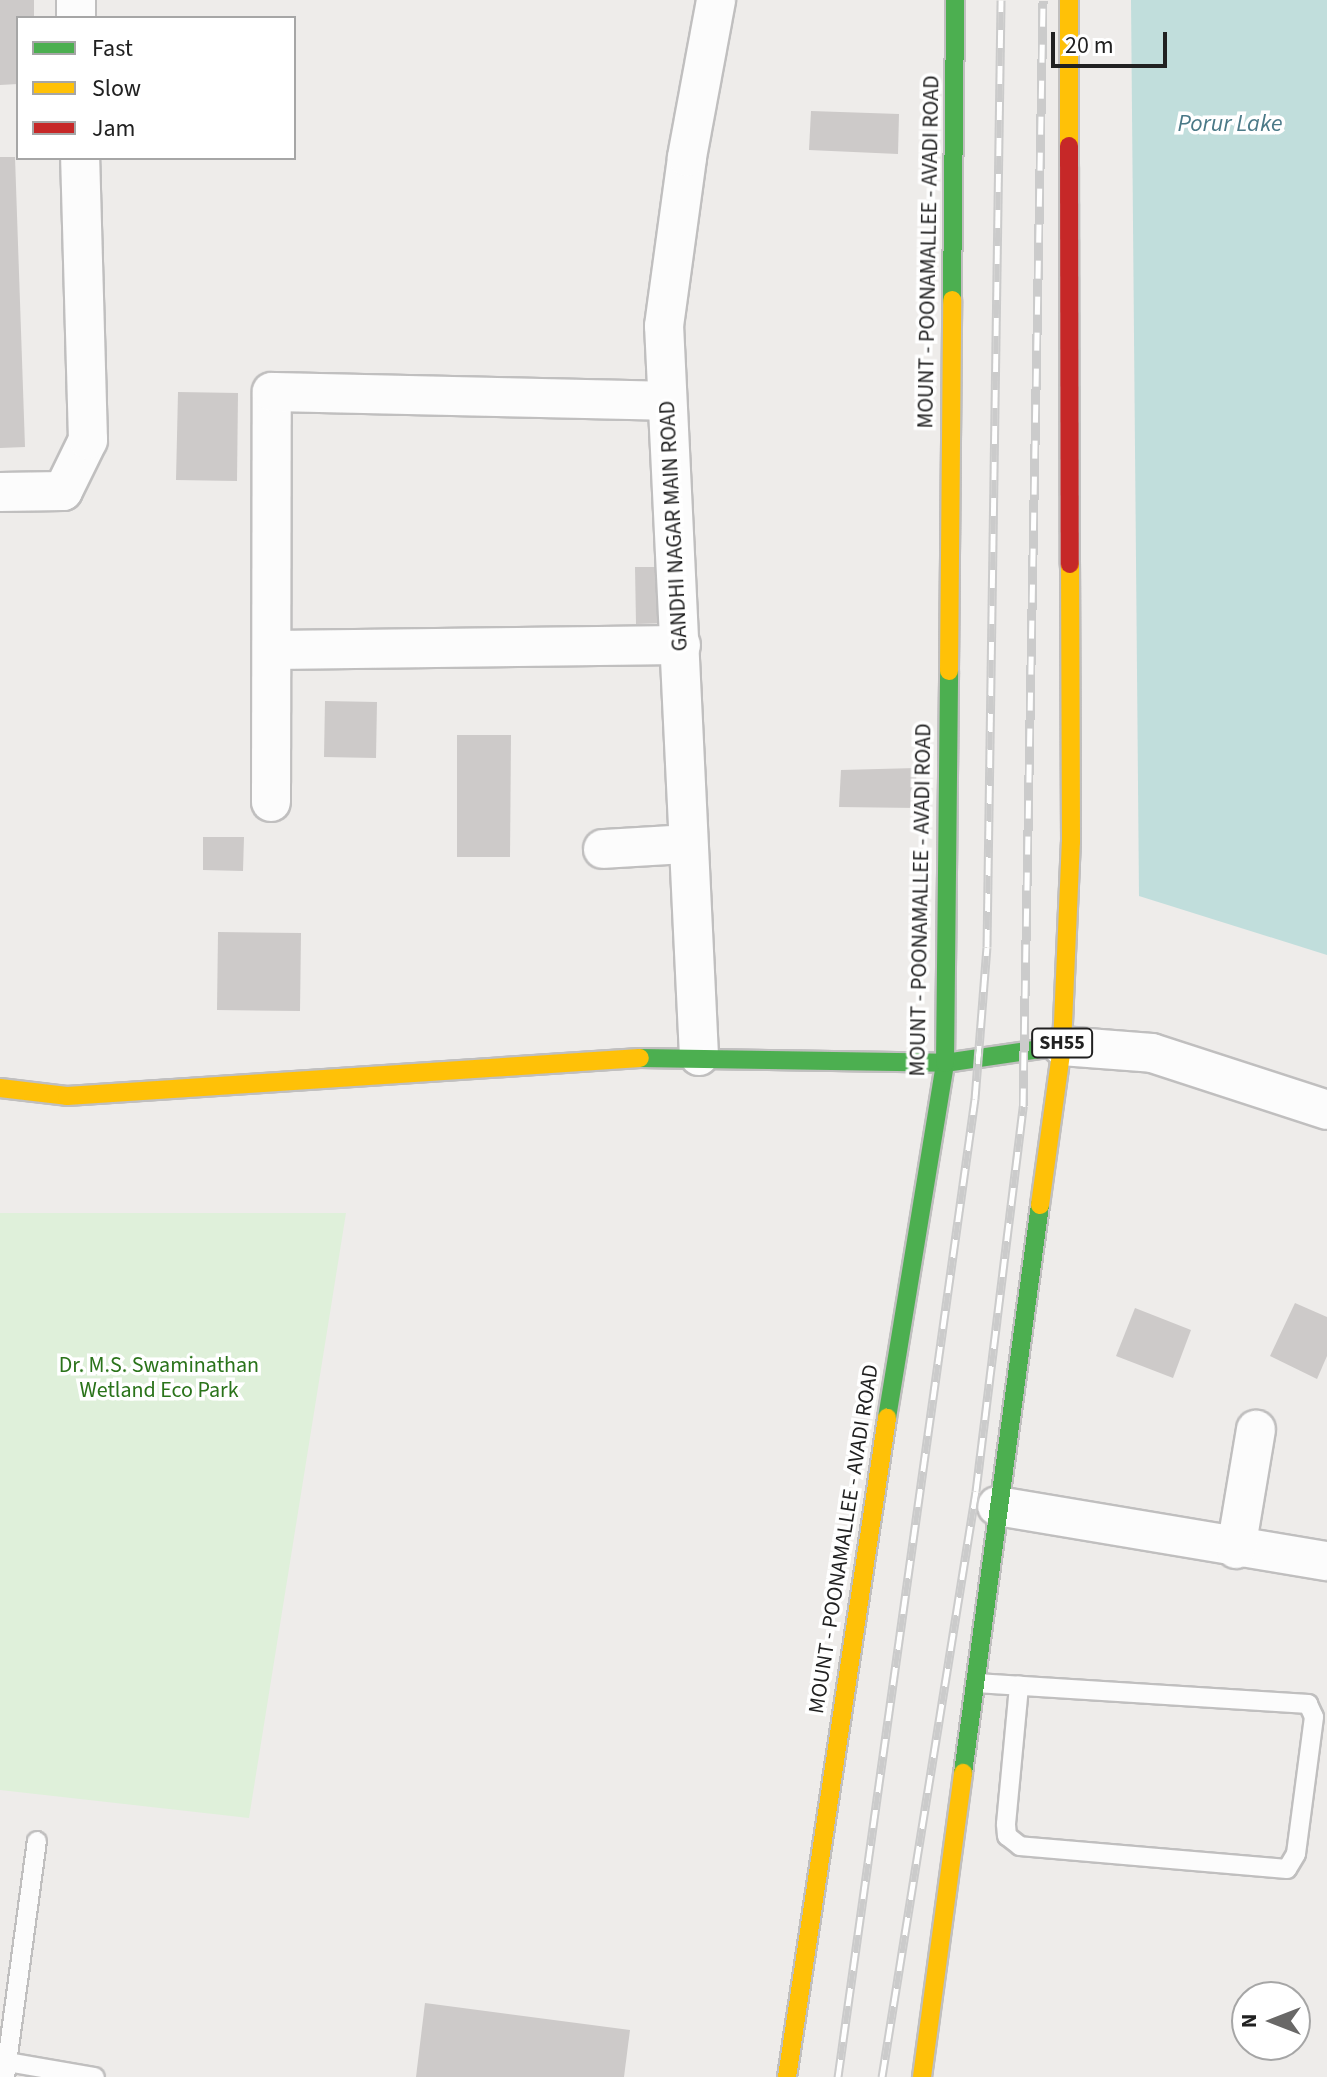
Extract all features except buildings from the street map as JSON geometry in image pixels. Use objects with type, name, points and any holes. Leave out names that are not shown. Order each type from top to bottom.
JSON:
[{"type":"main road","name":"MOUNT - POONAMALLEE - AVADI ROAD","points":[[787,2077],[836,1736],[945,1063],[955,0]]},
{"type":"main road","name":"SH55","points":[[922,2077],[997,1506],[1062,1046],[1071,842],[1069,0]]},
{"type":"main road","points":[[0,1088],[67,1096],[699,1056],[945,1063],[1062,1046]]},
{"type":"street","name":"GANDHI NAGAR MAIN ROAD","points":[[699,1056],[664,326],[687,157],[716,0]]},
{"type":"street","points":[[0,492],[63,491],[88,440],[80,160]]},
{"type":"street","points":[[271,802],[272,392],[666,401]]},
{"type":"street","points":[[272,650],[681,645]]},
{"type":"street","points":[[603,849],[687,844]]},
{"type":"street","points":[[1062,1046],[1152,1053],[1327,1110]]},
{"type":"street","points":[[1236,1549],[1256,1430]]},
{"type":"street","points":[[997,1506],[1236,1549],[1327,1561]]},
{"type":"lane","points":[[976,1683],[1308,1704],[1314,1717],[1296,1854],[1287,1869],[1020,1846],[1007,1836],[1006,1824],[1019,1686]]},
{"type":"lane","points":[[37,1841],[6,2070],[95,2077]]},
{"type":"green space","name":"Dr. M.S. Swaminathan Wetland Eco Park","points":[[0,1213],[346,1213],[249,1818],[0,1790]]},
{"type":"water","name":"Porur Lake","points":[[1131,0],[1327,0],[1327,955],[1139,896]]},
{"type":"railway","points":[[838,2077],[975,1099],[987,947],[1001,0]]},
{"type":"railway","points":[[882,2077],[976,1491],[1023,1106],[1043,0]]},
{"type":"traffic: fast","points":[[952,300],[955,0]]},
{"type":"traffic: fast","points":[[887,1418],[945,1063],[949,671]]},
{"type":"traffic: fast","points":[[640,1058],[945,1063],[1062,1046]]},
{"type":"traffic: fast","points":[[963,1773],[1040,1205]]},
{"type":"traffic: slow","points":[[1069,0],[1069,146]]},
{"type":"traffic: slow","points":[[949,671],[952,300]]},
{"type":"traffic: slow","points":[[1040,1205],[1062,1046],[1071,842],[1070,564]]},
{"type":"traffic: slow","points":[[0,1088],[67,1096],[640,1058]]},
{"type":"traffic: slow","points":[[787,2077],[887,1418]]},
{"type":"traffic: slow","points":[[922,2077],[963,1773]]},
{"type":"traffic: jam","points":[[1069,146],[1070,564]]}]
